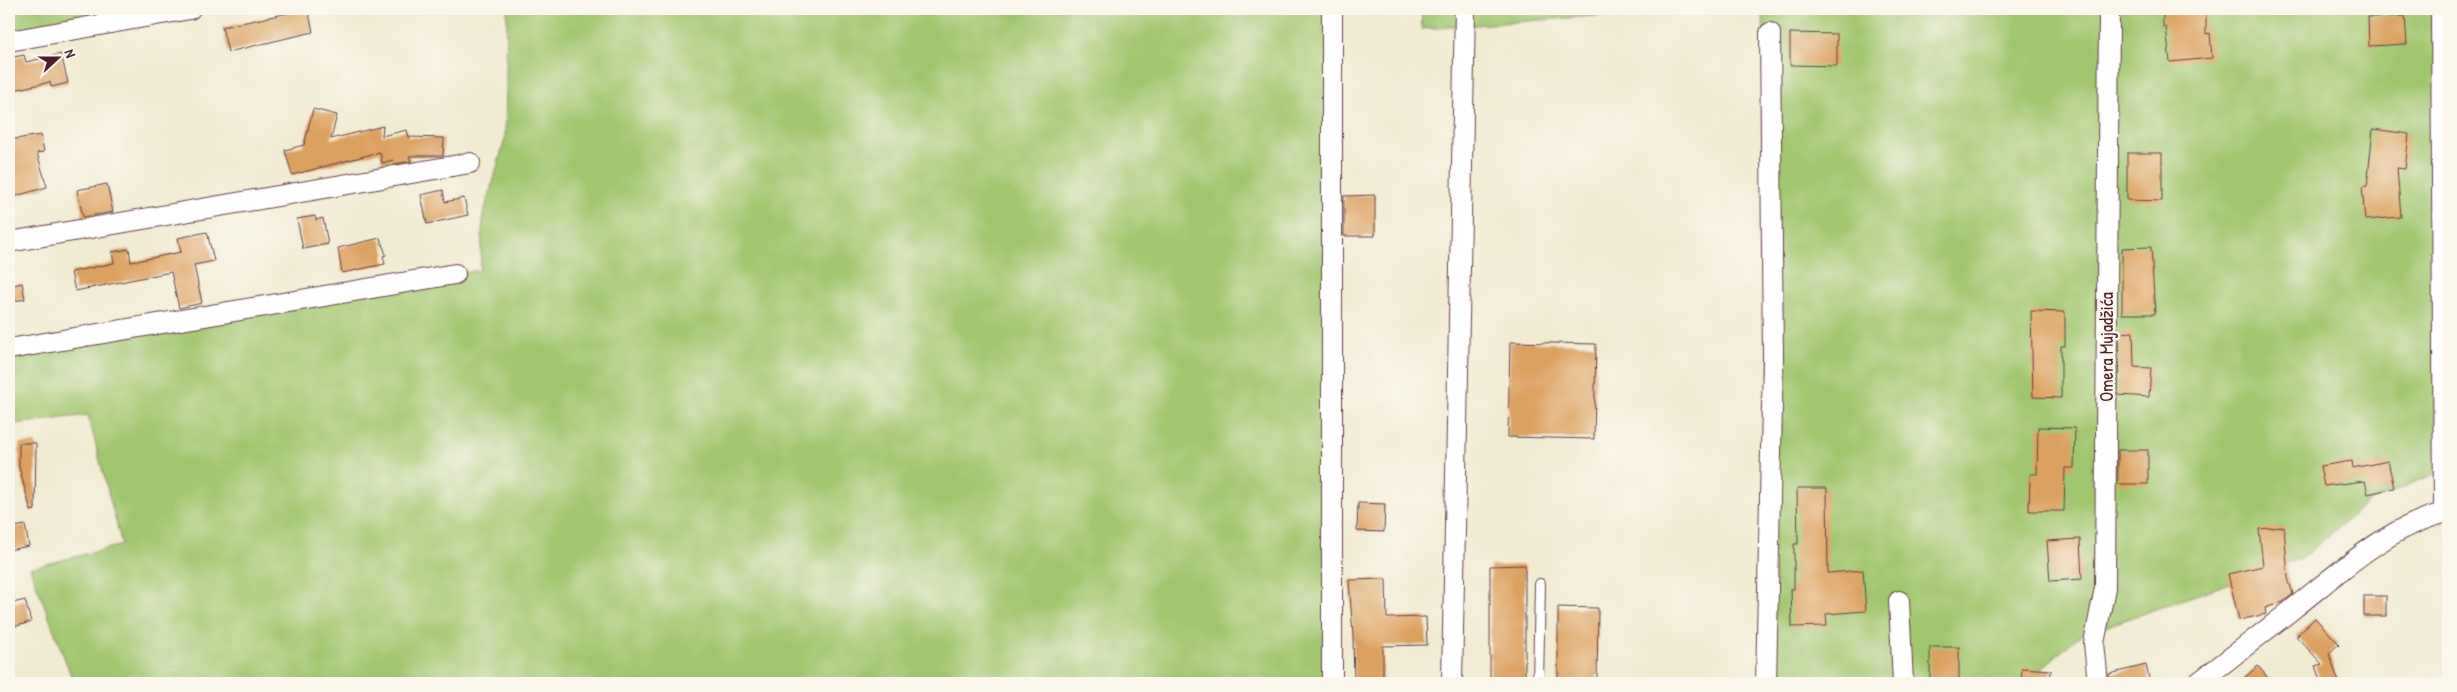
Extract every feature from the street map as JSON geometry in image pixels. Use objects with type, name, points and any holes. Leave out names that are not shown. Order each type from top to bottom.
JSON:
[{"type":"street","points":[[9,41],[190,9]]},
{"type":"street","points":[[1332,9],[1332,683]]},
{"type":"street","points":[[1452,683],[1465,9]]},
{"type":"street","name":"Omera Mujadžića","points":[[2098,683],[2094,642],[2105,588],[2109,9]]},
{"type":"street","points":[[2198,683],[2352,562],[2387,537],[2422,520],[2446,512],[2441,9]]},
{"type":"street","points":[[1766,683],[1773,358],[1770,33]]},
{"type":"street","points":[[9,242],[470,163]]},
{"type":"street","points":[[9,349],[455,274]]},
{"type":"street","points":[[1900,601],[1903,683]]},
{"type":"lane","points":[[1538,683],[1540,584]]},
{"type":"green space","points":[[9,9],[190,9],[9,41]]},
{"type":"green space","points":[[507,9],[1336,9],[1333,683],[74,683],[30,568],[122,545],[88,415],[9,425],[9,349],[480,270],[483,216],[505,139]]},
{"type":"green space","points":[[1421,9],[1689,9],[1422,29]]},
{"type":"green space","points":[[1763,9],[2448,9],[2448,468],[2367,503],[2304,557],[2079,636],[2025,683],[1776,683]]},
{"type":"building","points":[[308,9],[313,32],[228,52],[222,27]]},
{"type":"building","points":[[2163,9],[2206,9],[2206,34],[2210,33],[2212,58],[2170,62],[2166,27],[2163,27]]},
{"type":"building","points":[[2405,16],[2407,44],[2369,46],[2368,17]]},
{"type":"building","points":[[1790,33],[1837,34],[1837,66],[1790,65]]},
{"type":"building","points":[[61,54],[68,83],[51,87],[50,82],[9,91],[9,58],[24,55],[26,62]]},
{"type":"building","points":[[313,109],[337,115],[331,139],[383,126],[382,136],[407,130],[409,137],[444,138],[443,156],[409,156],[411,161],[394,164],[393,160],[382,163],[380,152],[292,175],[285,150],[304,145]]},
{"type":"building","points":[[2373,129],[2409,134],[2405,169],[2397,168],[2401,217],[2365,220],[2362,187],[2367,186]]},
{"type":"building","points":[[41,135],[44,152],[37,153],[47,187],[9,198],[9,140]]},
{"type":"building","points":[[2127,153],[2162,153],[2162,201],[2127,200]]},
{"type":"building","points":[[107,184],[113,212],[83,217],[77,190]]},
{"type":"building","points":[[443,190],[445,202],[464,198],[468,215],[427,224],[421,195]]},
{"type":"building","points":[[1375,195],[1375,236],[1344,236],[1344,196]]},
{"type":"building","points":[[315,216],[316,220],[323,218],[328,244],[303,249],[297,219]]},
{"type":"building","points":[[207,232],[214,261],[194,265],[202,303],[179,308],[171,272],[75,291],[71,272],[114,263],[112,252],[129,249],[131,262],[181,252],[178,238]]},
{"type":"building","points":[[380,238],[386,255],[383,256],[385,264],[342,273],[338,248]]},
{"type":"building","points":[[2151,247],[2155,314],[2122,314],[2122,248]]},
{"type":"building","points":[[22,283],[25,299],[9,302],[9,286]]},
{"type":"building","points":[[2031,311],[2065,312],[2065,346],[2061,346],[2061,398],[2033,397]]},
{"type":"building","points":[[2133,332],[2134,367],[2151,368],[2149,397],[2118,395],[2119,333]]},
{"type":"building","points":[[1510,342],[1596,344],[1594,439],[1508,437]]},
{"type":"building","points":[[2038,427],[2075,428],[2074,468],[2065,468],[2064,511],[2029,511],[2030,474],[2037,474]]},
{"type":"building","points":[[19,443],[36,443],[35,510],[31,511],[19,467]]},
{"type":"building","points":[[2118,450],[2148,450],[2148,484],[2118,484]]},
{"type":"building","points":[[2352,461],[2353,468],[2388,461],[2394,488],[2368,494],[2365,481],[2324,486],[2320,466]]},
{"type":"building","points":[[1797,488],[1827,488],[1828,573],[1863,570],[1866,611],[1826,614],[1827,626],[1792,627],[1791,589],[1794,589],[1794,544],[1798,544]]},
{"type":"building","points":[[1358,503],[1385,504],[1384,532],[1357,531]]},
{"type":"building","points":[[25,525],[29,546],[9,550],[9,528]]},
{"type":"building","points":[[2284,527],[2288,578],[2293,594],[2283,602],[2265,608],[2266,614],[2239,620],[2228,574],[2263,566],[2259,529]]},
{"type":"building","points":[[2080,539],[2082,579],[2050,581],[2047,541]]},
{"type":"building","points":[[1525,565],[1525,683],[1490,683],[1490,566]]},
{"type":"building","points":[[1386,579],[1387,618],[1426,617],[1427,645],[1383,646],[1383,682],[1354,682],[1349,580]]},
{"type":"building","points":[[2364,596],[2386,596],[2386,616],[2364,616]]},
{"type":"building","points":[[25,600],[31,622],[9,628],[9,604]]},
{"type":"building","points":[[1558,607],[1598,608],[1597,683],[1558,683]]},
{"type":"building","points":[[2315,618],[2339,644],[2329,653],[2339,683],[2321,683],[2315,666],[2322,664],[2296,636]]},
{"type":"building","points":[[1930,647],[1959,647],[1959,683],[1930,683]]},
{"type":"building","points":[[2146,665],[2150,683],[2110,683],[2109,674]]},
{"type":"building","points":[[2258,666],[2272,683],[2238,683]]},
{"type":"building","points":[[2022,668],[2051,670],[2050,683],[2021,683]]}]
